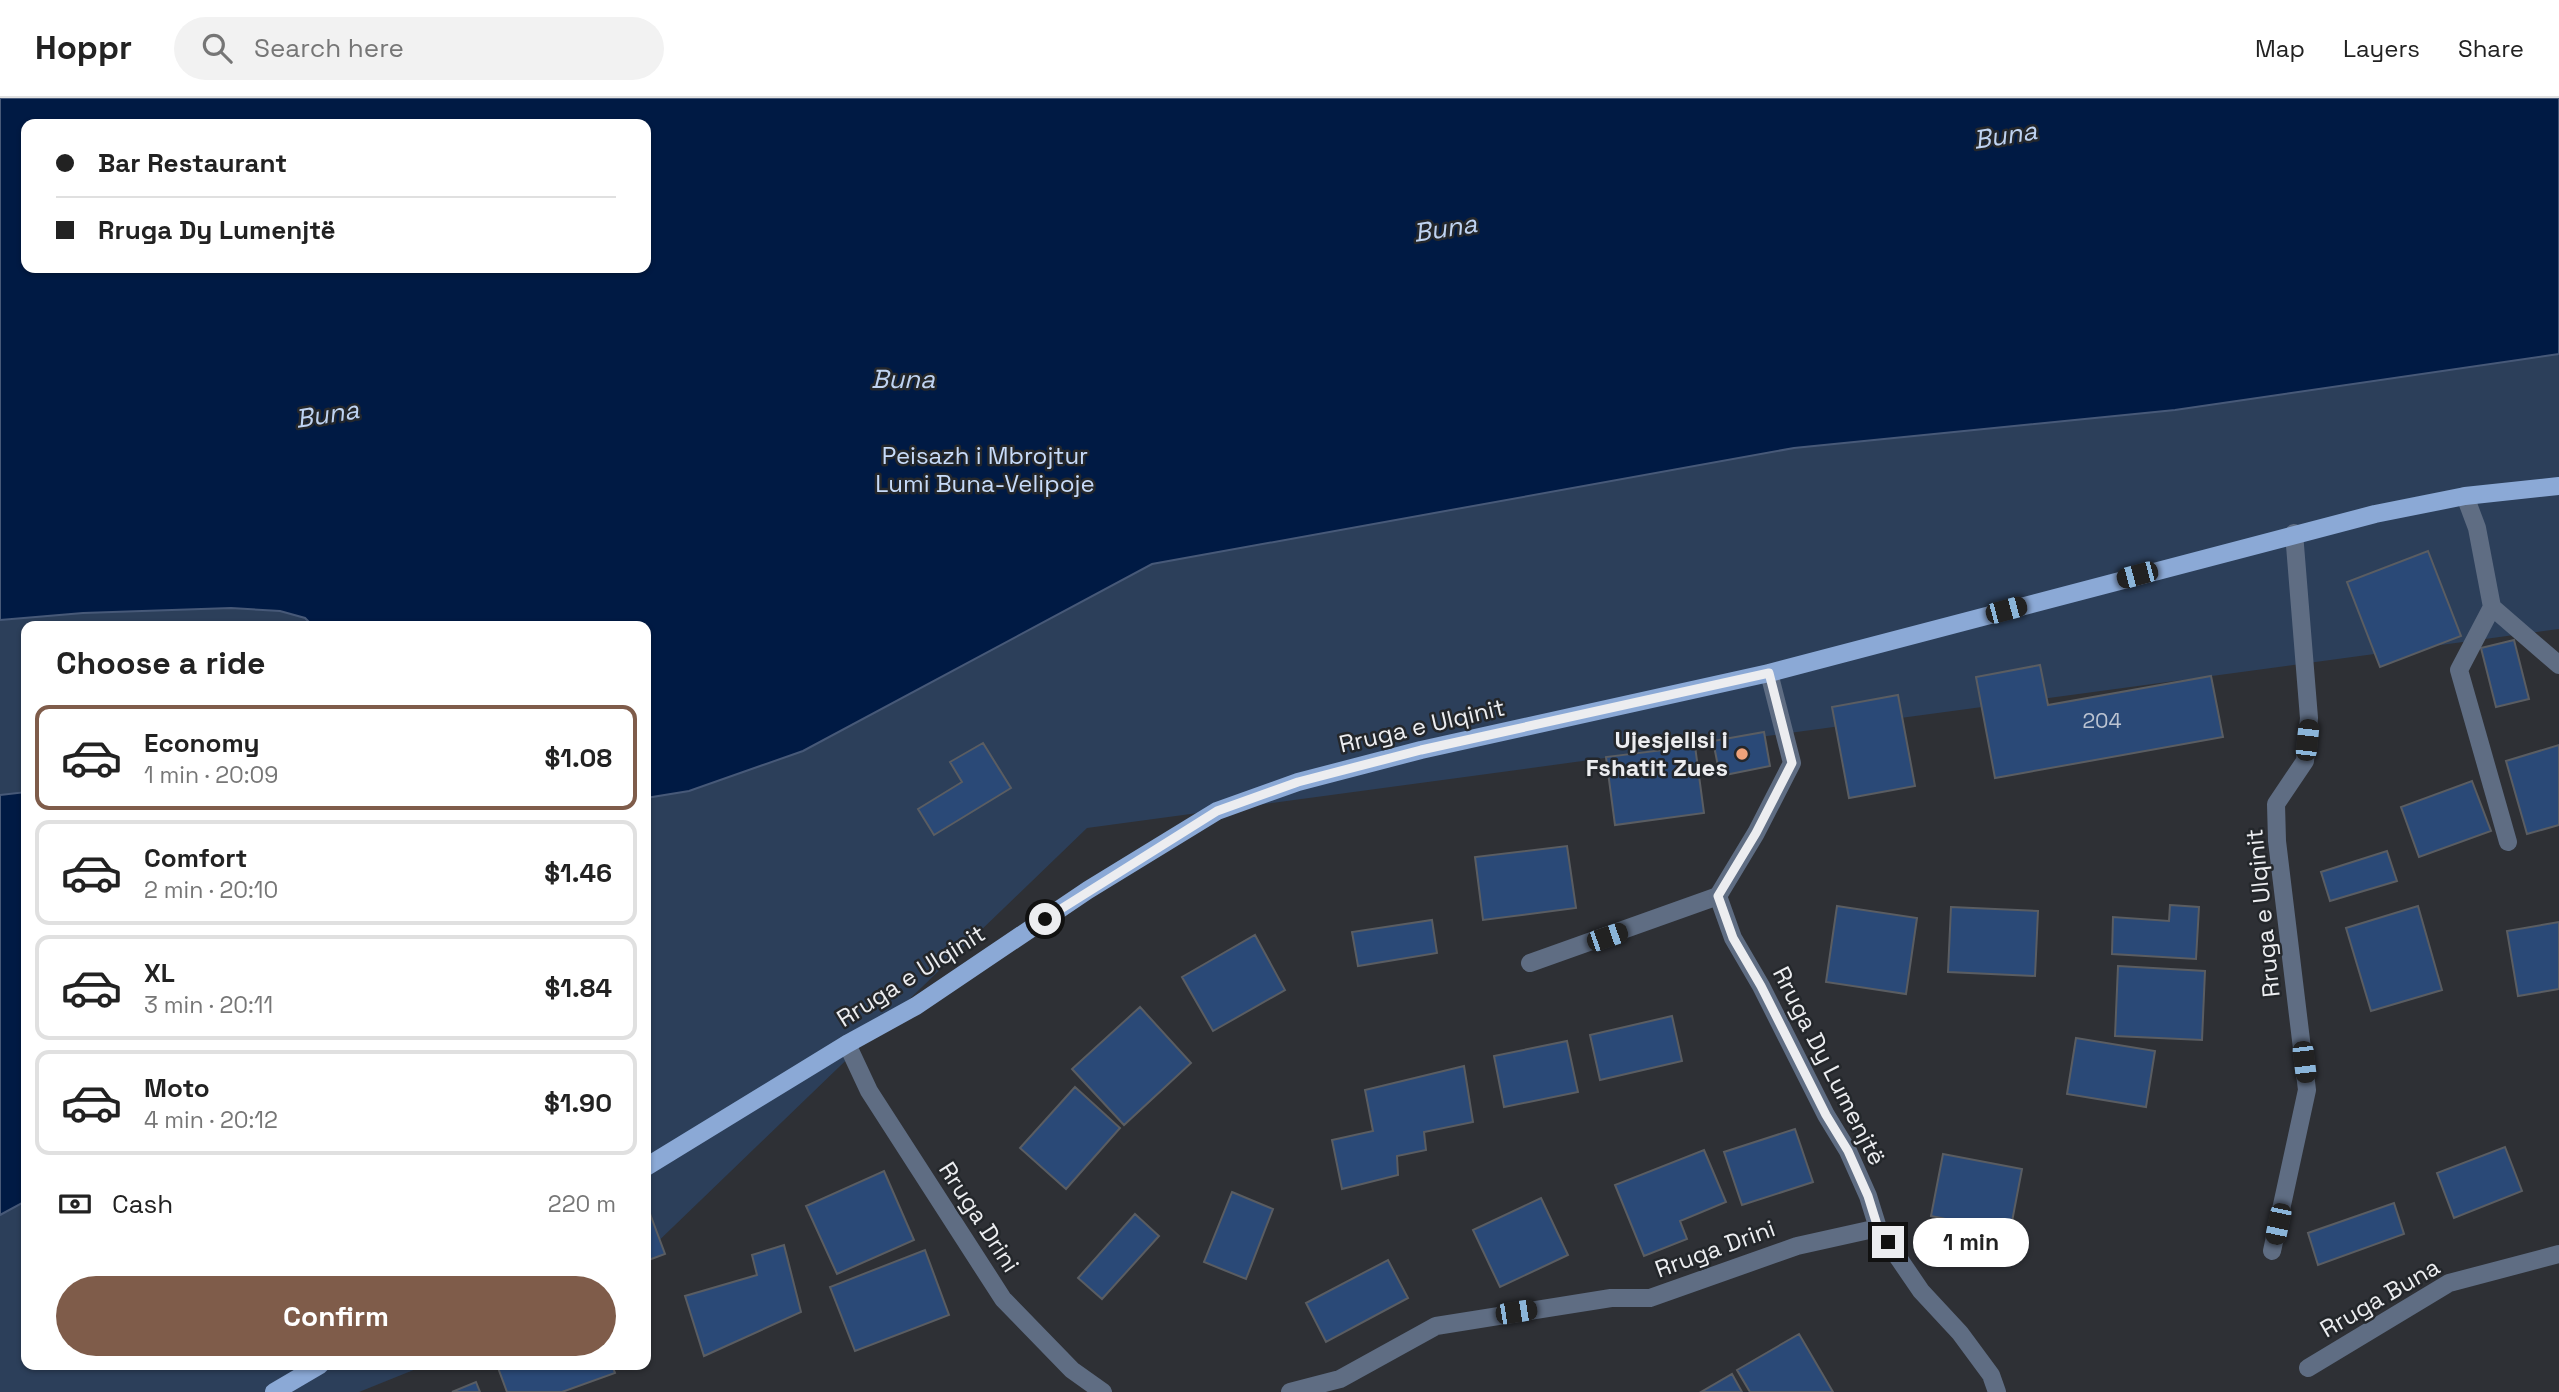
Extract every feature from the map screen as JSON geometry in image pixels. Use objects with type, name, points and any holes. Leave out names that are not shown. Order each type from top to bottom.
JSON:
[{"type":"main road","name":"Rruga e Ulqinit","points":[[651,1164],[847,1044],[916,1006],[1088,890],[1217,811],[1298,782],[1421,750],[1769,673],[2294,533],[2465,495],[2559,486]]},
{"type":"main road","points":[[274,1392],[311,1370]]},
{"type":"street","points":[[2465,495],[2477,528],[2492,607],[2559,665]]},
{"type":"street","name":"Rruga e Ulqinit","points":[[2272,1251],[2307,1090],[2277,841],[2276,804],[2305,761],[2309,718],[2294,533]]},
{"type":"street","points":[[2492,607],[2459,670],[2508,842]]},
{"type":"street","points":[[1530,963],[1718,896],[1756,833],[1792,763],[1769,673]]},
{"type":"street","name":"Rruga Dy Lumenjtë","points":[[1718,896],[1733,938],[1761,986],[1826,1115],[1848,1151],[1868,1196],[1878,1228],[1921,1292],[1959,1333],[1992,1375],[1997,1392]]},
{"type":"street","name":"Rruga Drini","points":[[847,1044],[869,1091],[1003,1299],[1072,1370],[1103,1392]]},
{"type":"street","name":"Rruga Drini","points":[[1290,1392],[1340,1378],[1436,1326],[1611,1298],[1650,1298],[1797,1246],[1878,1228]]},
{"type":"street","name":"Rruga Buna","points":[[2308,1368],[2449,1283],[2559,1254]]},
{"type":"green space","name":"Buna","points":[[0,98],[2559,98],[2559,629],[1087,828],[651,1248],[651,621],[21,621],[21,1370],[414,1370],[359,1392],[0,1392]]},
{"type":"water","name":"Buna","points":[[0,98],[2559,98],[2559,354],[2175,410],[1794,448],[1152,564],[803,751],[689,791],[651,797],[651,621],[308,621],[280,611],[231,608],[83,613],[0,620]]},
{"type":"water","points":[[21,793],[21,1204],[0,1215],[0,795]]},
{"type":"building","points":[[2428,551],[2461,636],[2380,667],[2347,582]]},
{"type":"building","points":[[2514,640],[2529,699],[2496,707],[2481,648]]},
{"type":"building","points":[[2040,665],[2048,705],[2211,676],[2223,737],[1995,778],[1976,677]]},
{"type":"building","points":[[1898,695],[1915,786],[1849,798],[1832,707]]},
{"type":"building","name":"Ujesjellsi i Fshatit Zues","points":[[1764,732],[1770,766],[1720,776],[1713,741]]},
{"type":"building","points":[[983,743],[1011,788],[934,835],[918,809],[962,782],[950,762]]},
{"type":"building","points":[[2559,745],[2559,825],[2527,834],[2506,761]]},
{"type":"building","points":[[1695,746],[1704,813],[1615,825],[1606,757]]},
{"type":"building","points":[[2472,781],[2491,831],[2419,857],[2401,807]]},
{"type":"building","points":[[1567,846],[1576,908],[1483,920],[1475,857]]},
{"type":"building","points":[[2387,851],[2397,881],[2330,901],[2321,872]]},
{"type":"building","points":[[2170,905],[2199,907],[2196,959],[2112,954],[2113,917],[2169,921]]},
{"type":"building","points":[[1837,906],[1917,918],[1906,994],[1826,982]]},
{"type":"building","points":[[2418,906],[2442,990],[2371,1011],[2346,928]]},
{"type":"building","points":[[1951,907],[2038,911],[2035,976],[1948,972]]},
{"type":"building","points":[[1432,920],[1437,953],[1358,966],[1352,932]]},
{"type":"building","points":[[2559,922],[2559,989],[2518,996],[2507,931]]},
{"type":"building","points":[[1255,935],[1285,990],[1213,1031],[1182,977]]},
{"type":"building","points":[[2118,966],[2205,971],[2202,1040],[2115,1036]]},
{"type":"building","points":[[1140,1007],[1191,1063],[1124,1125],[1072,1069]]},
{"type":"building","points":[[1672,1016],[1682,1061],[1600,1080],[1590,1035]]},
{"type":"building","points":[[2076,1038],[2155,1051],[2146,1107],[2067,1094]]},
{"type":"building","points":[[1567,1041],[1578,1092],[1504,1107],[1494,1056]]},
{"type":"building","points":[[1464,1066],[1473,1122],[1424,1132],[1426,1150],[1397,1156],[1398,1175],[1342,1189],[1332,1140],[1373,1131],[1365,1090]]},
{"type":"building","points":[[1075,1087],[1120,1128],[1066,1189],[1020,1148]]},
{"type":"building","points":[[1795,1129],[1813,1182],[1742,1205],[1724,1152]]},
{"type":"building","points":[[2505,1147],[2522,1191],[2454,1218],[2437,1173]]},
{"type":"building","points":[[1704,1150],[1726,1202],[1680,1221],[1687,1239],[1644,1256],[1615,1185]]},
{"type":"building","points":[[1943,1154],[2022,1169],[2010,1232],[1931,1216]]},
{"type":"building","points":[[884,1171],[914,1240],[837,1274],[806,1206]]},
{"type":"building","points":[[1232,1192],[1273,1209],[1246,1279],[1204,1262]]},
{"type":"building","points":[[1541,1198],[1568,1255],[1500,1287],[1473,1230]]},
{"type":"building","points":[[2394,1203],[2404,1234],[2318,1265],[2308,1233]]},
{"type":"building","points":[[1135,1214],[1159,1236],[1102,1299],[1078,1278]]},
{"type":"building","points":[[651,1216],[665,1254],[651,1259]]},
{"type":"building","points":[[784,1245],[801,1312],[704,1356],[685,1296],[757,1275],[752,1255]]},
{"type":"building","points":[[925,1250],[949,1315],[855,1351],[830,1287]]},
{"type":"building","points":[[1388,1260],[1408,1298],[1326,1342],[1306,1303]]},
{"type":"building","points":[[1799,1334],[1833,1392],[1750,1392],[1737,1370]]},
{"type":"building","points":[[499,1370],[614,1370],[615,1373],[562,1392],[507,1392]]},
{"type":"building","points":[[1732,1374],[1742,1392],[1701,1392]]},
{"type":"building","points":[[476,1382],[480,1392],[452,1392]]},
{"type":"place","name":"Ujesjellsi i Fshatit Zues","points":[[1742,754]]},
{"type":"route","points":[[1045,919],[1217,811],[1298,782],[1421,750],[1769,673],[1792,763],[1756,833],[1718,896],[1733,938],[1761,986],[1826,1115],[1848,1151],[1868,1196],[1878,1228],[1888,1242]]},
{"type":"park label","name":"Peisazh i Mbrojtur Lumi Buna-Velipoje","points":[[985,470]]}]
